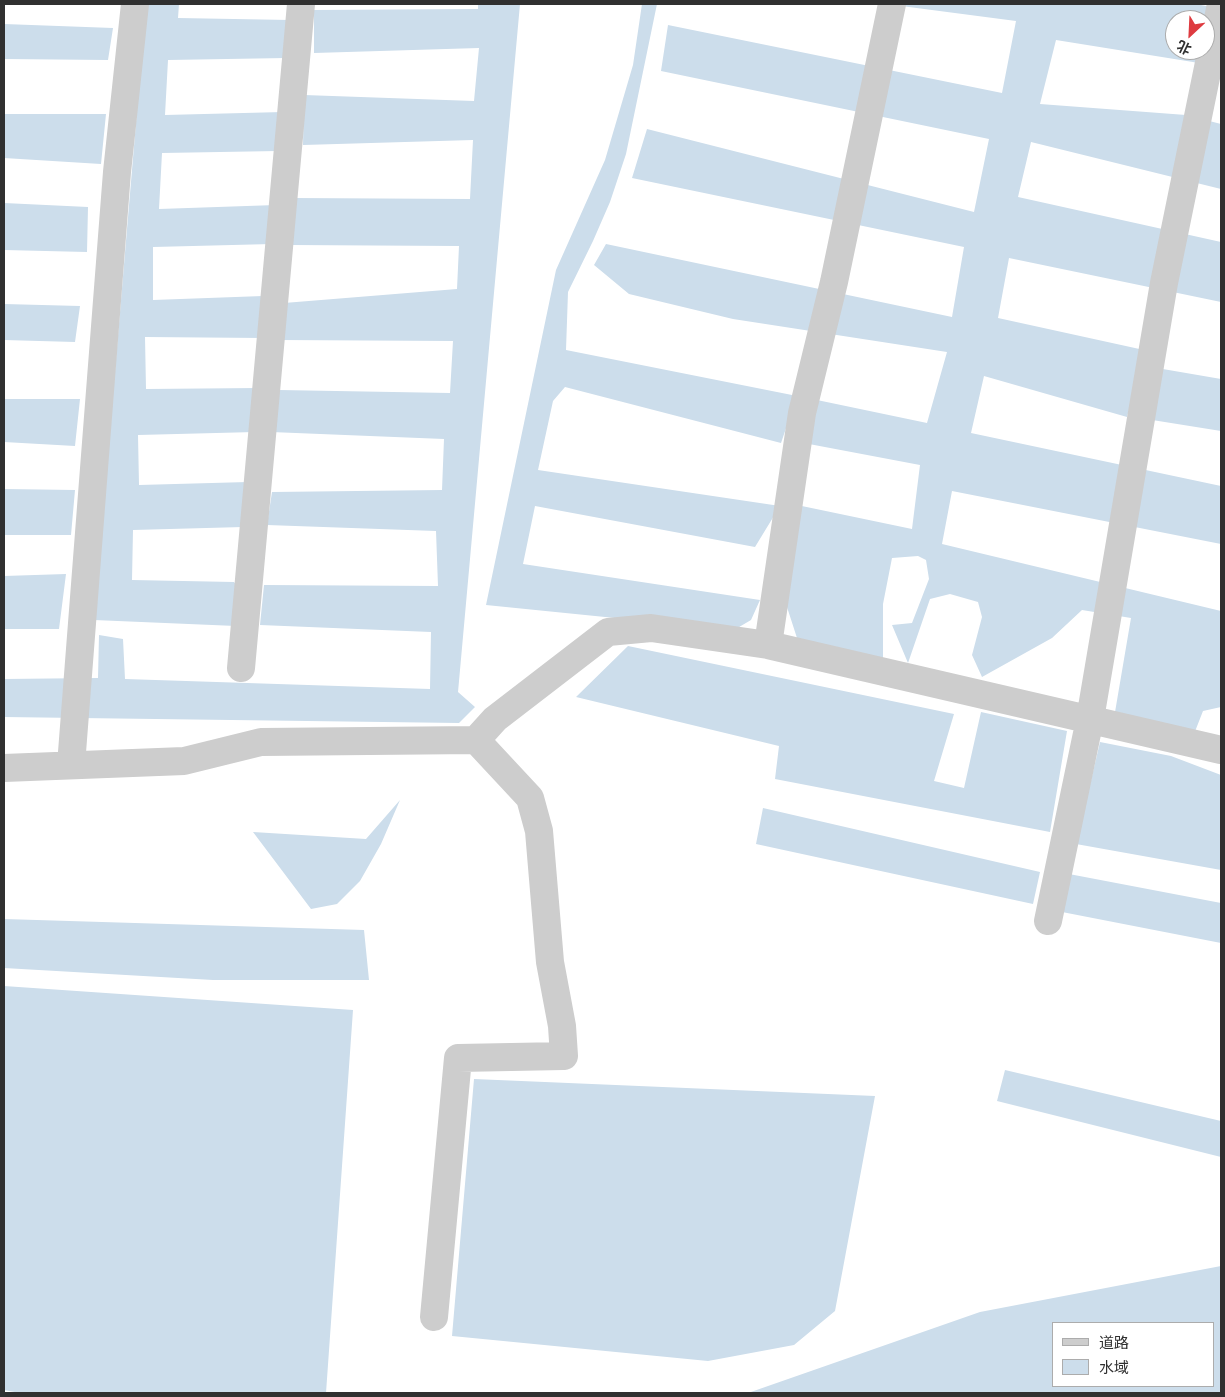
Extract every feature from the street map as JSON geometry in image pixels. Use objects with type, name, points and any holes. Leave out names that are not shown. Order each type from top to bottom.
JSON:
[{"type":"street","points":[[71,765],[117,172],[135,4]]},
{"type":"street","points":[[242,668],[301,4]]},
{"type":"street","points":[[768,645],[802,413],[834,282],[892,4]]},
{"type":"street","points":[[1048,921],[1090,720],[1164,283],[1221,4]]},
{"type":"street","points":[[4,768],[184,761],[261,742],[476,740],[495,719],[608,632],[651,628],[768,645],[1221,750]]},
{"type":"street","points":[[434,1317],[458,1058],[564,1056],[562,1026],[550,962],[539,831],[535,814],[530,798],[476,740]]},
{"type":"water","points":[[146,4],[179,4],[178,18],[290,20],[286,58],[168,60],[165,115],[283,112],[278,151],[162,153],[159,209],[276,205],[272,244],[153,247],[153,300],[263,296],[263,338],[145,337],[146,389],[258,388],[255,432],[138,435],[139,485],[248,482],[243,527],[133,530],[132,580],[234,582],[241,592],[236,626],[94,620]]},
{"type":"water","points":[[478,4],[520,4],[458,692],[475,707],[459,723],[4,717],[4,679],[98,678],[99,635],[123,639],[125,679],[430,689],[431,632],[260,625],[264,585],[438,586],[436,531],[267,525],[272,492],[442,490],[444,439],[271,432],[279,390],[450,393],[453,341],[279,340],[284,303],[457,289],[459,246],[290,245],[293,198],[470,199],[473,140],[303,145],[304,95],[474,101],[479,48],[314,53],[314,10],[478,9]]},
{"type":"water","points":[[642,4],[657,4],[626,154],[610,202],[568,292],[566,350],[797,396],[781,443],[565,387],[553,401],[538,470],[780,506],[755,547],[535,506],[523,564],[760,600],[751,620],[734,630],[486,605],[556,270],[605,160],[633,65]]},
{"type":"water","points":[[886,4],[1196,4],[1221,9],[1221,69],[1181,60],[1215,60],[1215,10],[1165,10],[1165,58],[1056,40],[1040,104],[1186,115],[1221,124],[1221,189],[1031,142],[1018,197],[1221,242],[1221,302],[1009,258],[998,318],[1144,350],[1127,417],[984,376],[971,433],[1221,486],[1221,544],[952,491],[942,544],[1221,611],[1221,707],[1203,711],[1194,734],[1114,718],[1131,618],[1082,610],[1052,638],[982,677],[972,655],[982,617],[978,602],[950,594],[930,599],[908,663],[892,625],[912,623],[929,579],[926,560],[918,556],[892,558],[883,604],[883,661],[797,638],[786,604],[797,505],[912,529],[920,465],[809,444],[817,400],[927,423],[947,352],[733,319],[629,294],[594,265],[606,244],[952,317],[964,247],[632,178],[647,129],[974,212],[989,139],[661,71],[668,25],[1002,93],[1016,21]]},
{"type":"water","points":[[4,24],[113,28],[108,60],[4,59]]},
{"type":"water","points":[[4,114],[106,114],[101,164],[4,158]]},
{"type":"water","points":[[4,203],[88,207],[87,252],[4,250]]},
{"type":"water","points":[[4,304],[80,306],[75,342],[4,340]]},
{"type":"water","points":[[1157,368],[1221,379],[1221,431],[1146,419]]},
{"type":"water","points":[[4,399],[80,399],[75,446],[4,442]]},
{"type":"water","points":[[4,489],[75,490],[71,535],[4,535]]},
{"type":"water","points":[[66,574],[59,629],[4,629],[4,576]]},
{"type":"water","points":[[628,646],[954,714],[934,781],[964,788],[981,712],[1067,731],[1050,832],[775,779],[779,746],[576,697]]},
{"type":"water","points":[[1100,742],[1171,756],[1221,775],[1221,870],[1076,844]]},
{"type":"water","points":[[400,800],[381,844],[360,881],[337,904],[311,909],[253,832],[366,839]]},
{"type":"water","points":[[763,808],[1040,872],[1033,904],[756,844]]},
{"type":"water","points":[[1069,874],[1221,903],[1221,943],[1062,912]]},
{"type":"water","points":[[4,919],[364,930],[369,980],[213,980],[4,968]]},
{"type":"water","points":[[4,986],[353,1010],[326,1393],[20,1393],[4,1390]]},
{"type":"water","points":[[1005,1070],[1221,1121],[1221,1157],[997,1101]]},
{"type":"water","points":[[474,1079],[875,1096],[835,1311],[794,1345],[708,1361],[452,1336]]},
{"type":"water","points":[[1221,1266],[1221,1393],[748,1393],[980,1312]]}]
